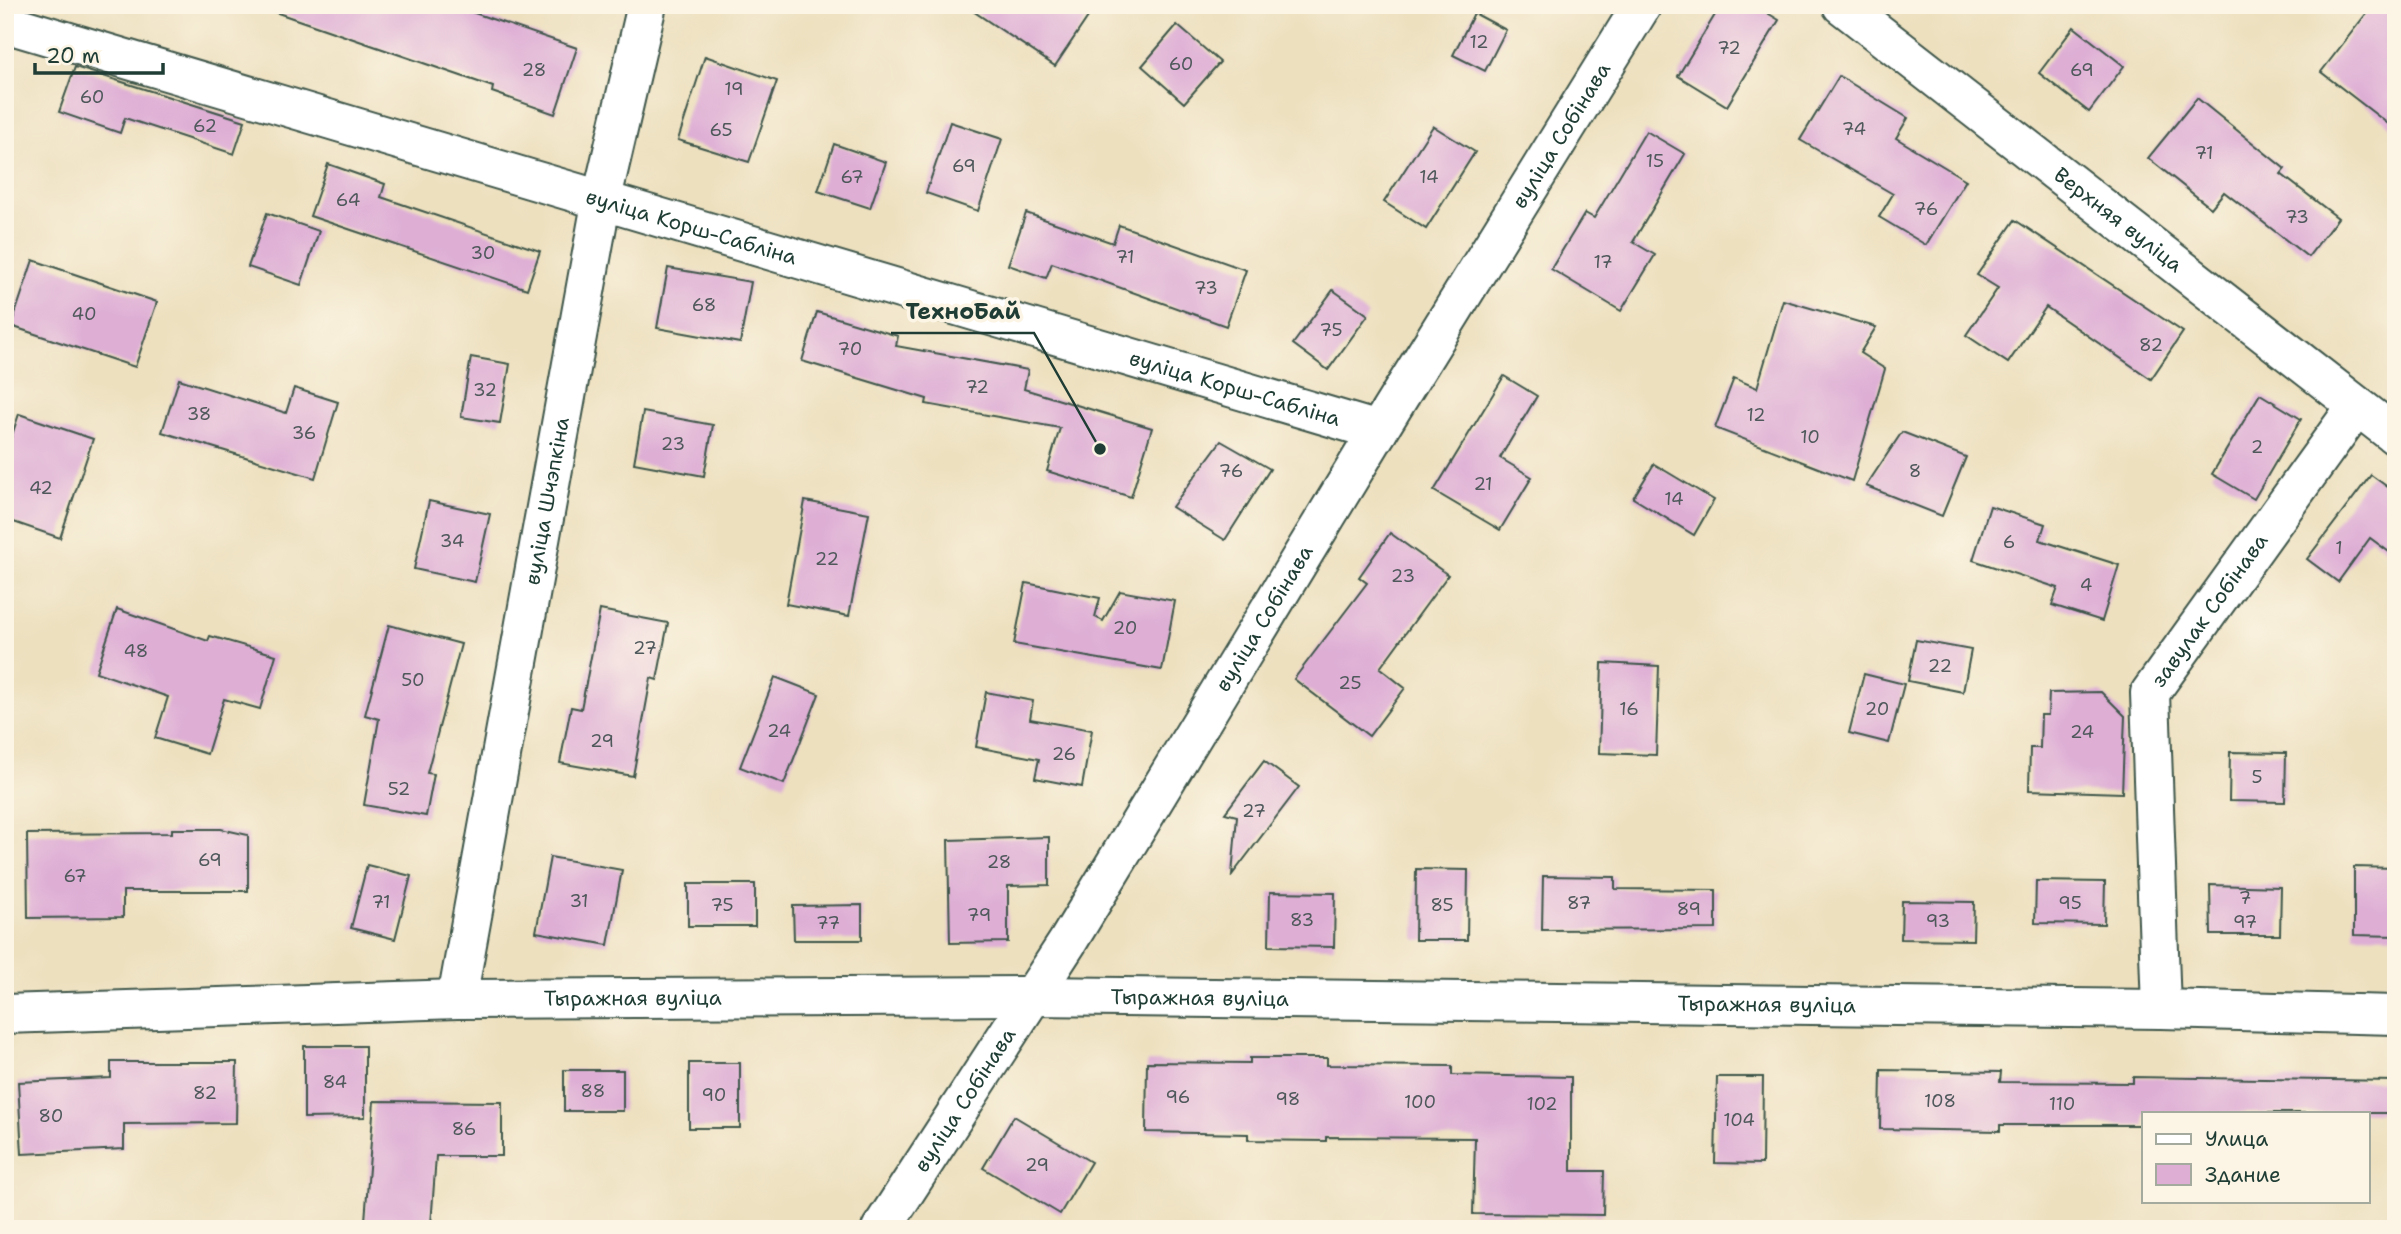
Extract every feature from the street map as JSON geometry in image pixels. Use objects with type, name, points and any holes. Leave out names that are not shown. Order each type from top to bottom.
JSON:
[{"type":"street","name":"вуліца Шчэпкіна","points":[[457,999],[602,198],[647,5]]},
{"type":"street","name":"вуліца Собінава","points":[[881,1229],[1171,775],[1378,431],[1642,5]]},
{"type":"street","name":"Верхняя вуліца","points":[[1842,5],[2396,436]]},
{"type":"street","name":"вуліца Корш-Сабліна","points":[[5,23],[602,198],[1378,431]]},
{"type":"street","name":"завулак Собінава","points":[[2161,1009],[2150,693],[2356,407]]},
{"type":"street","name":"Тыражная вуліца","points":[[5,1014],[457,999],[1032,996],[2161,1009],[2396,1015]]},
{"type":"building","points":[[273,5],[451,5],[577,48],[555,114],[492,92],[493,87],[272,11]]},
{"type":"building","points":[[964,5],[1096,5],[1055,66]]},
{"type":"building","points":[[1721,5],[1754,5],[1779,20],[1727,106],[1678,76]]},
{"type":"building","points":[[2373,5],[2396,5],[2396,130],[2321,72]]},
{"type":"building","points":[[1474,13],[1506,30],[1485,71],[1453,55]]},
{"type":"building","points":[[1177,25],[1220,62],[1184,103],[1142,66]]},
{"type":"building","points":[[2074,27],[2124,66],[2089,112],[2039,73]]},
{"type":"building","points":[[705,56],[777,81],[749,162],[678,140]]},
{"type":"building","points":[[75,67],[245,121],[234,154],[125,118],[120,133],[59,112]]},
{"type":"building","points":[[1839,76],[1908,118],[1896,138],[1966,180],[1926,245],[1879,217],[1893,194],[1800,140]]},
{"type":"building","points":[[2197,98],[2285,169],[2281,174],[2338,218],[2308,257],[2224,192],[2211,208],[2148,158]]},
{"type":"building","points":[[950,122],[1002,139],[978,211],[926,193]]},
{"type":"building","points":[[1433,126],[1475,152],[1426,229],[1384,202]]},
{"type":"building","points":[[1646,131],[1685,154],[1633,242],[1655,255],[1621,311],[1551,269],[1585,213],[1594,218]]},
{"type":"building","points":[[834,144],[886,162],[870,208],[818,191]]},
{"type":"building","points":[[328,164],[385,184],[381,197],[540,251],[527,289],[310,216]]},
{"type":"building","points":[[267,213],[319,231],[301,285],[248,267]]},
{"type":"building","points":[[1026,213],[1113,243],[1119,225],[1246,270],[1226,326],[1052,263],[1046,278],[1008,265]]},
{"type":"building","points":[[2015,220],[2183,332],[2151,379],[2046,307],[2008,363],[1966,335],[1998,288],[1977,275]]},
{"type":"building","points":[[33,260],[157,302],[135,367],[11,326]]},
{"type":"building","points":[[668,268],[751,282],[740,343],[657,328]]},
{"type":"building","points":[[1333,290],[1368,315],[1328,370],[1293,344]]},
{"type":"building","points":[[1783,300],[1876,327],[1860,353],[1885,369],[1852,481],[1715,428],[1734,378],[1757,388]]},
{"type":"building","points":[[817,312],[898,336],[896,346],[1028,370],[1024,389],[1152,428],[1131,497],[1047,471],[1060,428],[926,404],[927,399],[802,361]]},
{"type":"building","points":[[471,357],[510,364],[500,423],[461,417]]},
{"type":"building","points":[[1504,376],[1537,396],[1500,458],[1532,477],[1500,530],[1434,491]]},
{"type":"building","points":[[179,379],[286,413],[294,388],[338,402],[315,478],[162,432]]},
{"type":"building","points":[[2260,394],[2301,419],[2254,499],[2212,474]]},
{"type":"building","points":[[643,412],[713,425],[704,476],[634,463]]},
{"type":"building","points":[[19,414],[93,439],[60,538],[5,519],[5,456]]},
{"type":"building","points":[[1902,432],[1966,457],[1942,516],[1866,486]]},
{"type":"building","points":[[1221,441],[1270,469],[1225,540],[1172,507]]},
{"type":"building","points":[[1654,464],[1714,500],[1694,535],[1633,498]]},
{"type":"building","points":[[2371,475],[2396,493],[2396,557],[2370,538],[2338,582],[2307,559]]},
{"type":"building","points":[[429,501],[490,514],[475,582],[414,569]]},
{"type":"building","points":[[805,501],[869,513],[849,616],[786,604]]},
{"type":"building","points":[[1990,506],[2045,524],[2040,540],[2119,565],[2102,621],[2052,605],[2058,588],[1973,560]]},
{"type":"building","points":[[1390,533],[1448,575],[1380,668],[1405,688],[1369,736],[1294,679],[1367,583],[1359,577]]},
{"type":"building","points":[[1026,583],[1100,598],[1095,617],[1103,621],[1120,591],[1175,601],[1162,670],[1014,644]]},
{"type":"building","points":[[117,609],[208,641],[210,636],[276,655],[260,709],[224,699],[207,754],[155,738],[168,697],[96,672]]},
{"type":"building","points":[[600,610],[668,623],[657,680],[651,678],[633,776],[560,763],[571,707],[581,709]]},
{"type":"building","points":[[389,625],[461,644],[427,773],[434,774],[426,816],[364,805],[379,719],[365,715]]},
{"type":"building","points":[[1916,640],[1971,650],[1963,692],[1908,681]]},
{"type":"building","points":[[1602,663],[1659,666],[1656,755],[1599,753]]},
{"type":"building","points":[[1864,674],[1904,684],[1889,743],[1849,733]]},
{"type":"building","points":[[775,677],[819,694],[784,784],[740,767]]},
{"type":"building","points":[[986,692],[1033,701],[1030,719],[1092,730],[1082,787],[1035,778],[1039,759],[976,747]]},
{"type":"building","points":[[2101,692],[2125,716],[2122,793],[2029,790],[2030,748],[2040,748],[2041,715],[2048,715],[2049,693]]},
{"type":"building","points":[[2230,752],[2286,753],[2285,802],[2229,801]]},
{"type":"building","points":[[1264,761],[1299,787],[1232,875],[1237,816],[1225,813]]},
{"type":"building","points":[[172,829],[221,829],[248,835],[248,891],[123,891],[123,917],[28,918],[27,834],[172,833]]},
{"type":"building","points":[[1049,837],[1049,885],[1008,886],[1008,942],[950,943],[948,840]]},
{"type":"building","points":[[550,857],[622,870],[608,945],[536,932]]},
{"type":"building","points":[[367,865],[411,876],[395,939],[351,928]]},
{"type":"building","points":[[2354,867],[2396,868],[2396,936],[2354,935]]},
{"type":"building","points":[[1416,869],[1468,870],[1467,940],[1415,940]]},
{"type":"building","points":[[1543,876],[1615,877],[1615,889],[1716,890],[1716,929],[1542,930]]},
{"type":"building","points":[[2036,881],[2105,882],[2104,924],[2035,923]]},
{"type":"building","points":[[688,884],[755,884],[755,926],[688,926]]},
{"type":"building","points":[[2210,885],[2281,887],[2280,935],[2211,935]]},
{"type":"building","points":[[1270,892],[1335,893],[1334,947],[1269,946]]},
{"type":"building","points":[[1902,901],[1974,902],[1973,940],[1901,939]]},
{"type":"building","points":[[862,905],[862,940],[794,940],[793,906]]},
{"type":"building","points":[[304,1046],[365,1046],[365,1117],[304,1118]]},
{"type":"building","points":[[1250,1058],[1327,1058],[1327,1065],[1452,1066],[1452,1075],[1571,1077],[1571,1171],[1604,1171],[1603,1215],[1473,1214],[1475,1138],[1326,1137],[1326,1141],[1248,1140],[1248,1134],[1146,1132],[1147,1062],[1250,1063]]},
{"type":"building","points":[[111,1062],[237,1062],[236,1123],[124,1124],[124,1149],[22,1154],[18,1082],[111,1078]]},
{"type":"building","points":[[689,1063],[740,1063],[740,1128],[689,1128]]},
{"type":"building","points":[[564,1070],[623,1070],[623,1111],[564,1111]]},
{"type":"building","points":[[1881,1070],[2001,1072],[2000,1082],[2133,1083],[2133,1077],[2396,1081],[2396,1113],[2142,1112],[2142,1125],[2000,1125],[2000,1131],[1880,1129]]},
{"type":"building","points":[[1717,1077],[1763,1077],[1762,1164],[1715,1163]]},
{"type":"building","points":[[374,1101],[502,1102],[502,1156],[436,1156],[431,1225],[365,1221]]},
{"type":"building","points":[[1014,1116],[1091,1162],[1060,1214],[983,1168]]},
{"type":"place","name":"ТехноБай","points":[[1100,449]]}]
